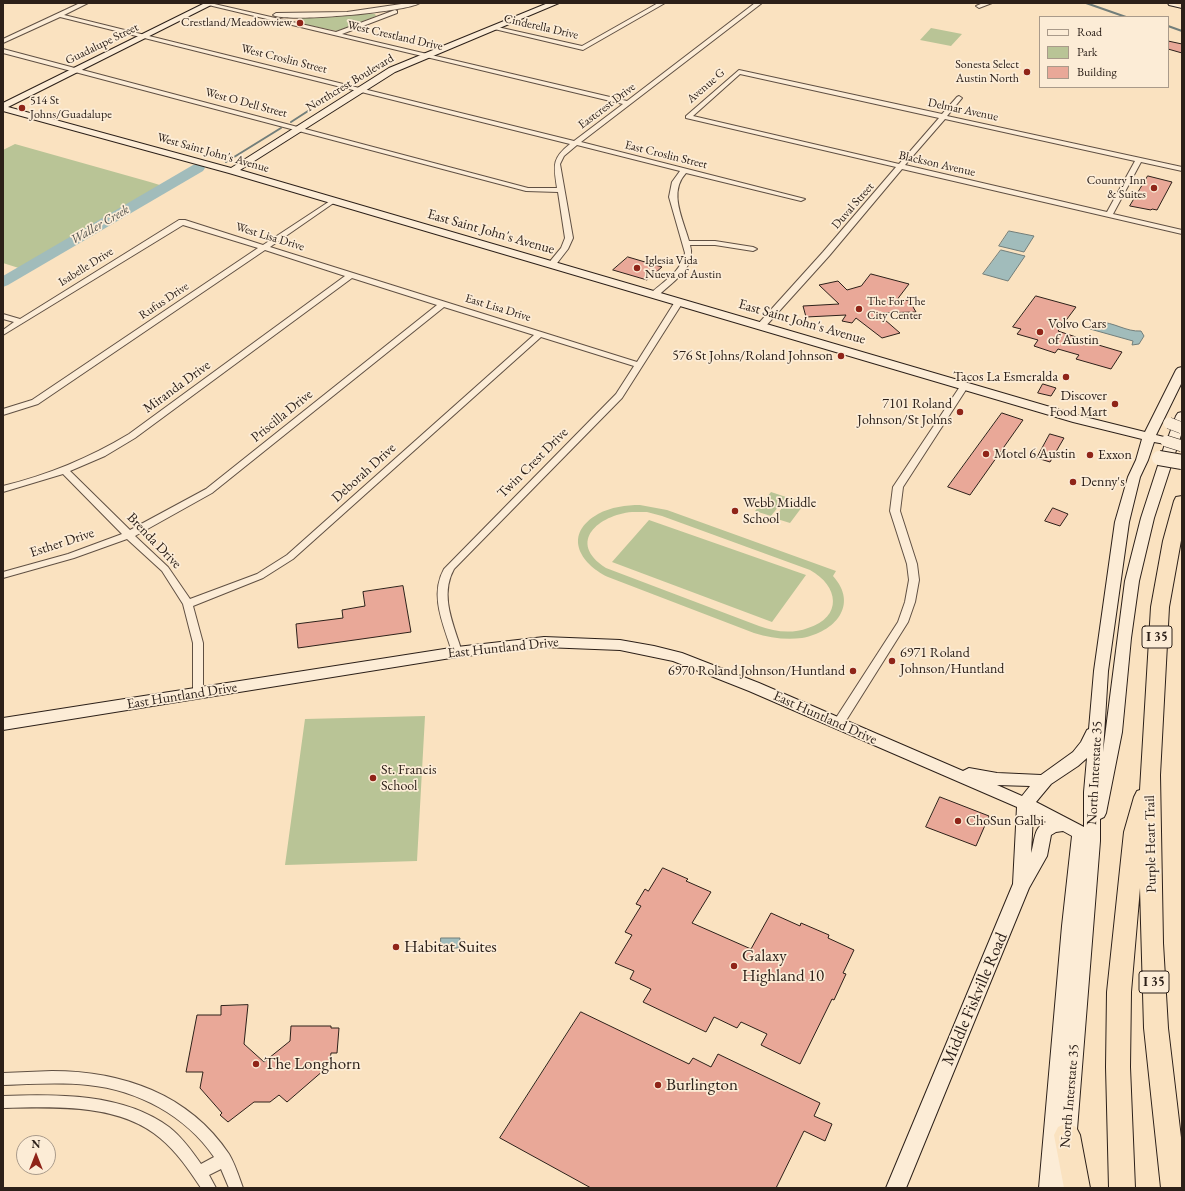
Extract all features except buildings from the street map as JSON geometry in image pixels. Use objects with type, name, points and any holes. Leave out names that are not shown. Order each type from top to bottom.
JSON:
[{"type":"highway","points":[[1178,3],[1182,5]]},
{"type":"highway","name":"Purple Heart Trail","points":[[1174,1188],[1156,1028],[1152,943],[1150,775],[1160,607],[1172,541],[1182,501]]},
{"type":"highway","points":[[1122,1188],[1118,1067],[1119,1000],[1122,950],[1135,832],[1150,775]]},
{"type":"highway","points":[[1066,1135],[1077,1188]]},
{"type":"street","points":[[3,41],[85,3]]},
{"type":"street","name":"West Crestland Drive","points":[[208,3],[249,14],[629,103]]},
{"type":"street","name":"Guadalupe Street","points":[[3,107],[146,36],[208,3]]},
{"type":"street","points":[[249,14],[295,16],[335,15],[380,10],[418,3]]},
{"type":"street","points":[[337,34],[418,3]]},
{"type":"street","name":"Northcrest Boulevard","points":[[232,171],[392,70],[555,3]]},
{"type":"street","name":"Cinderella Drive","points":[[494,28],[583,48],[662,3]]},
{"type":"street","name":"Eastcrest Drive","points":[[551,265],[564,249],[569,238],[557,161],[576,143],[759,3]]},
{"type":"street","points":[[975,4],[989,3]]},
{"type":"street","points":[[1172,3],[1182,5]]},
{"type":"street","name":"West Croslin Street","points":[[59,15],[526,131]]},
{"type":"street","name":"West O Dell Street","points":[[3,51],[299,128],[528,190],[561,190]]},
{"type":"street","name":"Avenue G","points":[[688,117],[739,72]]},
{"type":"street","name":"Delmar Avenue","points":[[739,72],[1182,169]]},
{"type":"street","name":"Duval Street","points":[[761,326],[826,254],[959,98]]},
{"type":"street","name":"West Saint John's Avenue","points":[[3,107],[232,171],[415,225]]},
{"type":"street","name":"Blackson Avenue","points":[[688,117],[1182,232]]},
{"type":"street","name":"East Croslin Street","points":[[526,131],[801,199]]},
{"type":"street","points":[[1109,214],[1139,160]]},
{"type":"street","points":[[654,295],[682,269],[686,263],[689,253],[673,197],[673,188],[676,180],[684,170]]},
{"type":"street","name":"Rufus Drive","points":[[3,412],[35,402],[333,201]]},
{"type":"street","name":"West Lisa Drive","points":[[182,222],[351,275]]},
{"type":"street","name":"Isabelle Drive","points":[[3,333],[182,222]]},
{"type":"street","name":"East Saint John's Avenue","points":[[415,225],[1077,419],[1173,443]]},
{"type":"street","points":[[685,243],[715,243],[753,249]]},
{"type":"street","name":"East Lisa Drive","points":[[351,275],[638,365]]},
{"type":"street","name":"Miranda Drive","points":[[3,490],[30,483],[65,471],[113,449],[351,275]]},
{"type":"street","name":"Twin Crest Drive","points":[[457,652],[443,603],[444,577],[450,567],[619,396],[679,302]]},
{"type":"street","name":"Priscilla Drive","points":[[129,535],[209,491],[443,304]]},
{"type":"street","points":[[3,316],[21,322]]},
{"type":"street","name":"Deborah Drive","points":[[188,604],[260,576],[290,557],[540,334]]},
{"type":"street","name":"North Interstate 35","points":[[1062,1188],[1092,841],[1092,792],[1101,671],[1122,522],[1134,477],[1142,460],[1149,437],[1182,370]]},
{"type":"street","points":[[838,724],[903,622],[910,602],[914,580],[912,564],[895,511],[898,487],[965,385]]},
{"type":"street","points":[[1160,412],[1168,423],[1182,428]]},
{"type":"street","points":[[1092,841],[1114,733],[1123,635],[1132,580],[1144,529],[1159,477],[1182,416]]},
{"type":"street","points":[[1142,460],[1159,458],[1182,462]]},
{"type":"street","name":"Brenda Drive","points":[[65,471],[165,569],[188,604],[198,643],[198,693]]},
{"type":"street","name":"Esther Drive","points":[[3,576],[71,556],[129,535]]},
{"type":"street","name":"East Huntland Drive","points":[[3,724],[457,652],[544,642],[620,645],[654,651],[677,658],[754,687],[1025,804],[1076,829],[1080,833],[1081,838],[1070,934],[1049,1188]]},
{"type":"street","points":[[1025,804],[1044,781],[1074,762],[1089,745],[1097,718]]},
{"type":"street","points":[[945,770],[997,779],[1044,781]]},
{"type":"street","name":"Middle Fiskville Road","points":[[896,1188],[1022,884],[1025,804]]},
{"type":"street","points":[[1022,884],[1040,854],[1042,836],[1048,827],[1065,824]]},
{"type":"street","points":[[3,1079],[63,1078],[100,1080],[130,1088],[155,1098],[185,1114],[206,1135],[224,1159],[236,1188]]},
{"type":"street","points":[[3,1102],[71,1101],[94,1103],[114,1108],[150,1123],[165,1133],[189,1158],[209,1188]]},
{"type":"street","points":[[199,1173],[224,1159]]},
{"type":"green space","points":[[368,13],[375,14],[376,16],[337,31],[298,23],[297,21],[301,17]]},
{"type":"green space","points":[[931,28],[962,34],[951,46],[920,40]]},
{"type":"green space","points":[[15,144],[163,186],[25,270],[3,263],[3,150]]},
{"type":"green space","points":[[771,492],[786,497],[771,516],[755,511]]},
{"type":"green space","points":[[790,498],[805,503],[790,523],[774,518]]},
{"type":"green space","points":[[635,505],[667,510],[836,571],[833,576],[844,597],[840,616],[824,630],[814,635],[796,639],[772,637],[754,633],[608,577],[589,564],[583,556],[579,548],[578,539],[581,530],[587,522],[598,514],[619,507]],"holes":[[[647,512],[662,516],[810,570],[827,584],[833,601],[832,609],[827,617],[808,628],[790,632],[771,630],[606,568],[594,558],[589,549],[588,540],[592,531],[599,524],[608,518],[620,514]]]},
{"type":"green space","points":[[649,520],[806,575],[772,622],[612,562]]},
{"type":"green space","points":[[425,716],[417,861],[285,865],[305,719]]},
{"type":"water","points":[[1009,231],[1034,236],[1024,252],[999,246]]},
{"type":"water","points":[[1001,250],[1025,256],[1008,281],[983,274]]},
{"type":"water","points":[[1104,322],[1130,330],[1141,331],[1144,336],[1139,344],[1132,345],[1133,341],[1090,329],[1093,324]]},
{"type":"water","points":[[441,938],[460,938],[459,948],[450,948],[441,945]]},
{"type":"waterway","points":[[1086,3],[1123,16]]},
{"type":"waterway","points":[[1169,26],[1182,31]]},
{"type":"waterway","name":"Waller Creek","points":[[291,122],[339,91]]},
{"type":"waterway","name":"Waller Creek","points":[[226,162],[281,128]]},
{"type":"waterway","name":"Waller Creek","points":[[3,282],[198,168]]},
{"type":"place","name":"Crestland/Meadowview","points":[[300,23]]},
{"type":"place","name":"Sonesta Select Austin North","points":[[1027,72]]},
{"type":"place","name":"514 St Johns/Guadalupe","points":[[22,108]]},
{"type":"place","name":"Country Inn & Suites","points":[[1154,188]]},
{"type":"place","name":"Iglesia Vida Nueva of Austin","points":[[637,268]]},
{"type":"place","name":"The For The City Center","points":[[859,309]]},
{"type":"place","name":"Volvo Cars of Austin","points":[[1040,332]]},
{"type":"place","name":"576 St Johns/Roland Johnson","points":[[841,356]]},
{"type":"place","name":"Tacos La Esmeralda","points":[[1066,377]]},
{"type":"place","name":"Discover Food Mart","points":[[1115,404]]},
{"type":"place","name":"7101 Roland Johnson/St Johns","points":[[960,412]]},
{"type":"place","name":"Motel 6 Austin","points":[[986,454]]},
{"type":"place","name":"Exxon","points":[[1090,455]]},
{"type":"place","name":"Denny's","points":[[1073,482]]},
{"type":"place","name":"Webb Middle School","points":[[735,511]]},
{"type":"place","name":"6971 Roland Johnson/Huntland","points":[[892,661]]},
{"type":"place","name":"6970 Roland Johnson/Huntland","points":[[853,671]]},
{"type":"place","name":"St. Francis School","points":[[373,778]]},
{"type":"place","name":"ChoSun Galbi","points":[[958,821]]},
{"type":"place","name":"Habitat Suites","points":[[396,947]]},
{"type":"place","name":"Galaxy Highland 10","points":[[734,966]]},
{"type":"place","name":"The Longhorn","points":[[256,1064]]},
{"type":"place","name":"Burlington","points":[[658,1085]]}]
